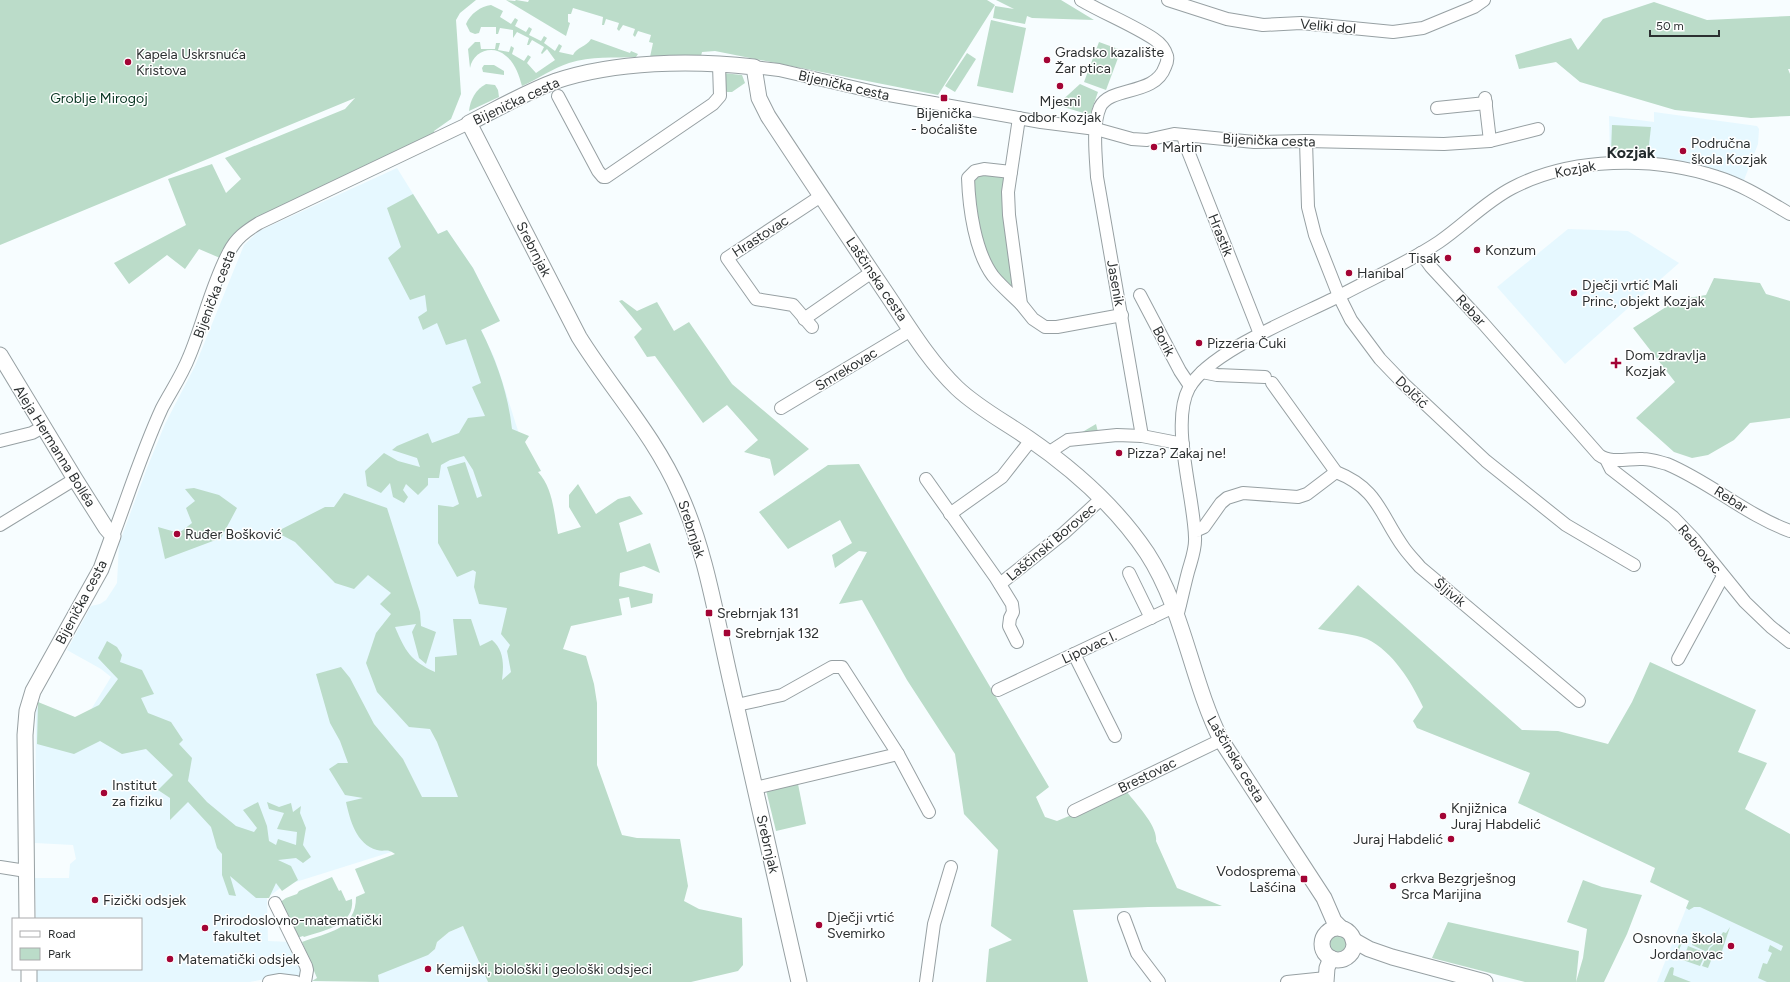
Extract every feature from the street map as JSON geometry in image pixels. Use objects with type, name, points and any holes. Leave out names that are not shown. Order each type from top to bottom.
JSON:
[{"type":"main road","name":"Bijenička cesta","points":[[469,123],[540,88],[589,72],[633,65],[719,64],[754,67]]},
{"type":"main road","name":"Laščinska cesta","points":[[754,67],[762,107],[911,330],[941,371],[971,400],[1031,440],[1101,499],[1133,534],[1148,555],[1177,609],[1209,716],[1221,740],[1319,890],[1334,921],[1348,934]]},
{"type":"main road","name":"Srebrnjak","points":[[469,123],[580,337],[592,358],[646,432],[671,474],[681,495],[699,548],[799,982]]},
{"type":"main road","name":"Aleja Hermanna Bolléa","points":[[0,355],[75,479],[106,528],[113,536]]},
{"type":"main road","name":"Bijenička cesta","points":[[27,918],[25,735],[27,711],[33,691],[101,570],[113,536]]},
{"type":"main road","name":"Laščinska cesta","points":[[1319,890],[1326,918],[1327,927],[1325,936]]},
{"type":"main road","points":[[1392,957],[1359,954],[1349,956],[1341,960],[1331,958],[1323,950],[1323,941],[1325,936],[1334,929],[1348,934],[1359,945],[1369,949],[1392,957],[1485,982]]},
{"type":"main road","points":[[1348,934],[1354,948],[1349,956]]},
{"type":"main road","points":[[1326,980],[1327,968],[1331,958]]},
{"type":"main road","points":[[29,970],[29,982]]},
{"type":"street","points":[[1081,0],[1155,40],[1165,50],[1168,60],[1163,73],[1155,81],[1137,90],[1110,97],[1105,101],[1100,107],[1096,128]]},
{"type":"street","name":"Veliki dol","points":[[1168,0],[1227,19],[1263,25],[1301,23],[1393,32],[1423,28],[1474,7],[1484,0]]},
{"type":"street","points":[[558,96],[598,171],[603,177],[606,177],[713,104],[720,96],[719,64]]},
{"type":"street","name":"Bijenička cesta","points":[[754,67],[779,70],[876,93],[1020,118],[1096,128],[1132,139],[1147,140],[1164,135],[1183,135],[1254,142],[1306,140],[1421,144],[1490,141],[1538,129]]},
{"type":"street","points":[[1437,108],[1485,100],[1490,141]]},
{"type":"street","points":[[1020,118],[1008,192],[1021,304]]},
{"type":"street","name":"Bijenička cesta","points":[[113,536],[162,409],[188,361],[228,252],[244,232],[259,223],[469,123]]},
{"type":"street","name":"Jasenik","points":[[1096,128],[1097,177],[1142,436]]},
{"type":"street","name":"Hrastik","points":[[1183,135],[1260,334]]},
{"type":"street","name":"Dolčić","points":[[1306,140],[1308,207],[1315,234],[1339,296],[1351,320],[1380,359],[1404,384],[1486,461],[1566,525],[1634,565]]},
{"type":"street","name":"Kozjak","points":[[1421,253],[1447,237],[1490,201],[1512,187],[1542,176],[1595,165],[1640,163],[1689,170],[1717,177],[1759,195],[1790,214]]},
{"type":"street","points":[[1011,172],[984,169],[975,171],[968,178],[968,190],[981,257],[993,276],[1021,304],[1033,319],[1045,327],[1057,327],[1122,315]]},
{"type":"street","name":"Hrastovac","points":[[821,196],[727,258],[756,299],[793,305],[808,323],[872,272]]},
{"type":"street","points":[[1177,609],[1186,583],[1195,548],[1195,531],[1183,444],[1181,413],[1190,386],[1202,372],[1221,358],[1260,334],[1339,296],[1421,253]]},
{"type":"street","name":"Rebar","points":[[1421,253],[1431,267],[1482,322],[1599,455],[1606,459],[1644,459],[1667,464],[1712,488],[1771,523],[1790,531]]},
{"type":"street","name":"Borik","points":[[1140,295],[1180,371],[1190,386]]},
{"type":"street","name":"Smrekovac","points":[[781,408],[911,330]]},
{"type":"street","name":"Šljivik","points":[[1202,372],[1268,380],[1336,472],[1348,477],[1364,487],[1372,496],[1404,548],[1420,567],[1579,701]]},
{"type":"street","points":[[0,442],[32,433],[43,427]]},
{"type":"street","points":[[1048,453],[1068,440],[1117,435],[1142,436],[1183,444]]},
{"type":"street","points":[[950,514],[1002,477],[1031,440]]},
{"type":"street","name":"Rebrovac","points":[[1606,459],[1611,469],[1673,517],[1694,539],[1745,602],[1771,627],[1790,642]]},
{"type":"street","points":[[1195,531],[1204,527],[1221,503],[1227,498],[1244,494],[1298,497],[1307,494],[1336,472]]},
{"type":"street","points":[[0,525],[75,479]]},
{"type":"street","name":"Laščinski Borovec","points":[[926,479],[1000,584],[1012,604],[1013,612],[1010,618],[1009,626],[1017,642]]},
{"type":"street","name":"Laščinski Borovec","points":[[1000,584],[1064,533],[1101,499]]},
{"type":"street","points":[[1129,573],[1151,618]]},
{"type":"street","points":[[1678,659],[1723,576]]},
{"type":"street","points":[[1164,584],[1175,587],[1186,583]]},
{"type":"street","name":"Lipovac I.","points":[[998,690],[1151,618],[1177,609]]},
{"type":"street","points":[[1074,654],[1115,736]]},
{"type":"street","points":[[736,705],[777,697],[832,667],[842,667],[898,754],[928,812]]},
{"type":"street","name":"Brestovac","points":[[1074,811],[1221,740]]},
{"type":"street","points":[[755,788],[898,754]]},
{"type":"street","points":[[0,867],[26,871]]},
{"type":"street","points":[[926,982],[934,924],[951,867]]},
{"type":"street","points":[[275,903],[306,966],[307,970],[304,982]]},
{"type":"street","points":[[1124,918],[1138,953],[1159,982]]},
{"type":"street","points":[[269,982],[280,980],[296,982]]},
{"type":"street","points":[[1287,982],[1326,980]]},
{"type":"shaded area","name":"Područna škola Kozjak","points":[[1654,112],[1757,126],[1759,129],[1758,144],[1744,180],[1705,167],[1671,159],[1610,157],[1609,116],[1654,122]]},
{"type":"shaded area","points":[[397,168],[438,234],[447,230],[473,268],[500,321],[481,330],[494,357],[500,374],[539,497],[557,605],[593,871],[407,847],[283,886],[267,898],[268,941],[291,942],[303,966],[300,977],[283,975],[250,982],[37,982],[37,970],[142,970],[142,918],[36,918],[35,878],[69,878],[70,864],[76,859],[73,845],[35,843],[36,707],[84,721],[111,677],[101,669],[67,650],[91,606],[100,604],[106,600],[117,583],[119,544],[147,468],[165,424],[195,366],[244,245],[259,231]]},
{"type":"shaded area","name":"Dječji vrtić Mali Princ, objekt Kozjak","points":[[1568,229],[1628,231],[1679,263],[1565,364],[1497,287]]},
{"type":"shaded area","name":"Osnovna škola Jordanovac","points":[[1689,901],[1790,910],[1790,982],[1657,982]]},
{"type":"shaded area","name":"Prirodoslovno-matematički fakultet","points":[[463,926],[488,982],[367,982],[378,975],[435,949],[437,942],[449,932]]},
{"type":"green space","name":"Groblje Mirogoj","points":[[0,0],[476,0],[460,13],[456,20],[461,94],[451,119],[434,131],[435,134],[262,216],[220,258],[199,249],[185,269],[167,255],[129,284],[114,263],[186,225],[168,179],[212,164],[226,193],[241,179],[225,158],[345,109],[355,98],[0,245]]},
{"type":"green space","points":[[506,0],[528,2],[529,0],[987,0],[995,5],[938,95],[715,51],[702,52],[701,56],[650,57],[653,43],[649,42],[651,35],[638,31],[635,37],[633,35],[635,29],[623,25],[619,31],[617,29],[619,23],[606,19],[604,25],[602,25],[603,17],[573,8],[571,14],[568,14],[568,22],[570,23],[566,36]]},
{"type":"green space","points":[[996,0],[1061,0],[1094,20],[1032,18],[1027,16],[1025,24],[993,18],[995,6],[1014,9]]},
{"type":"green space","points":[[1654,2],[1707,20],[1790,16],[1790,69],[1788,69],[1790,74],[1790,116],[1751,118],[1675,110],[1580,82],[1556,62],[1519,69],[1515,55],[1571,38],[1578,50],[1603,19]]},
{"type":"green space","points":[[491,5],[503,11],[500,17],[511,24],[515,18],[518,20],[515,26],[526,32],[529,27],[532,29],[529,35],[541,41],[544,36],[547,38],[544,43],[555,51],[559,44],[562,46],[559,52],[573,55],[591,39],[630,53],[631,51],[638,54],[636,57],[594,58],[569,63],[522,86],[512,62],[501,52],[495,50],[484,51],[475,57],[470,68],[468,49],[475,42],[480,42],[481,49],[495,49],[496,43],[500,43],[498,50],[509,52],[511,46],[514,48],[512,54],[524,61],[528,55],[531,57],[527,63],[536,73],[555,60],[547,49],[542,54],[541,53],[544,47],[532,40],[529,45],[527,45],[529,38],[517,32],[513,38],[513,30],[500,28],[498,34],[496,34],[496,27],[481,27],[479,33],[475,34],[470,32],[466,24],[470,17],[480,9]]},
{"type":"green space","points":[[991,20],[1026,28],[1013,93],[977,86]]},
{"type":"green space","points":[[1099,42],[1121,50],[1106,90],[1084,82]]},
{"type":"green space","points":[[967,53],[976,59],[955,92],[945,86]]},
{"type":"green space","points":[[484,65],[494,65],[504,71],[504,75],[483,72],[482,68]]},
{"type":"green space","points":[[723,73],[742,75],[745,83],[732,92],[727,92],[724,88]]},
{"type":"green space","points":[[486,84],[495,85],[498,90],[499,97],[469,111],[474,95],[482,86]]},
{"type":"green space","points":[[1080,84],[1098,92],[1090,115],[1057,105]]},
{"type":"green space","points":[[1612,125],[1651,127],[1648,154],[1611,152]]},
{"type":"green space","points":[[978,174],[1004,177],[1015,287],[1011,288],[1007,285],[985,254],[972,190],[973,179]]},
{"type":"green space","points":[[413,194],[438,234],[447,230],[473,268],[500,321],[481,330],[492,354],[505,390],[512,429],[529,436],[525,442],[541,471],[538,472],[547,485],[550,493],[558,534],[581,527],[569,507],[569,495],[578,484],[596,514],[618,499],[630,496],[643,514],[619,523],[627,552],[650,543],[660,573],[644,566],[620,573],[619,586],[653,594],[652,603],[631,608],[629,597],[619,599],[622,615],[571,626],[563,649],[586,656],[594,684],[597,703],[597,765],[622,835],[637,838],[680,839],[688,886],[684,901],[699,909],[742,918],[743,965],[738,971],[691,982],[488,982],[463,926],[449,932],[437,942],[435,949],[428,955],[378,975],[379,982],[312,981],[317,978],[302,942],[339,928],[351,917],[355,908],[356,897],[365,893],[355,869],[395,854],[390,851],[377,850],[370,847],[359,837],[352,824],[346,802],[363,798],[345,795],[329,769],[338,763],[348,763],[340,741],[330,723],[316,674],[341,667],[350,678],[374,724],[403,759],[422,797],[458,797],[437,742],[430,729],[409,727],[377,692],[366,663],[376,633],[391,614],[380,604],[391,593],[368,575],[354,589],[335,583],[295,542],[276,532],[325,507],[334,507],[344,493],[387,508],[420,612],[421,626],[436,632],[426,664],[419,658],[412,632],[416,624],[395,627],[406,649],[420,664],[435,672],[435,657],[457,655],[453,619],[471,619],[480,646],[492,640],[499,648],[503,663],[502,680],[511,672],[507,651],[510,645],[501,634],[507,608],[479,604],[474,587],[476,572],[473,570],[457,577],[438,543],[438,505],[453,507],[459,504],[447,467],[465,462],[477,498],[482,496],[473,470],[464,456],[450,460],[441,465],[439,478],[428,478],[428,485],[418,495],[406,484],[403,490],[408,497],[404,503],[393,497],[390,483],[381,493],[367,486],[365,471],[384,453],[398,461],[420,467],[417,458],[392,450],[397,446],[428,433],[432,443],[459,433],[468,418],[485,416],[472,387],[481,383],[466,339],[446,345],[437,323],[423,330],[418,317],[427,311],[425,295],[410,300],[388,258],[401,247],[387,208]]},
{"type":"green space","points":[[1714,278],[1760,283],[1766,294],[1790,301],[1790,418],[1750,423],[1734,440],[1708,455],[1692,458],[1674,452],[1636,418],[1675,382],[1633,328],[1677,300],[1706,295]]},
{"type":"green space","points":[[622,300],[637,311],[657,302],[674,331],[689,322],[732,384],[809,449],[774,476],[770,459],[744,452],[758,440],[727,405],[703,423],[655,356],[647,357],[634,337],[642,329],[619,301]]},
{"type":"green space","points":[[1096,424],[1098,432],[1079,434]]},
{"type":"green space","points":[[859,464],[1049,787],[1036,797],[1045,817],[1057,821],[1127,792],[1146,815],[1154,829],[1156,841],[1177,888],[1222,906],[1073,910],[1088,982],[986,982],[989,949],[1012,940],[991,926],[998,850],[964,814],[955,754],[907,680],[862,600],[839,604],[867,552],[859,551],[835,568],[832,555],[852,543],[840,520],[788,549],[759,512],[828,465]]},
{"type":"green space","points":[[194,488],[219,495],[237,508],[221,538],[165,559],[158,527],[179,533],[192,523],[186,508],[195,501],[185,489]]},
{"type":"green space","points":[[1358,585],[1522,730],[1558,731],[1608,744],[1632,702],[1650,662],[1756,710],[1738,752],[1767,763],[1745,809],[1790,834],[1790,982],[1767,982],[1758,978],[1763,963],[1767,964],[1772,953],[1768,951],[1770,945],[1781,951],[1783,946],[1700,907],[1694,907],[1689,910],[1686,908],[1689,901],[1650,882],[1655,868],[1518,803],[1530,773],[1417,728],[1413,721],[1423,707],[1407,677],[1385,651],[1362,637],[1318,629]]},
{"type":"green space","points":[[107,641],[117,647],[122,655],[120,662],[142,670],[154,694],[141,698],[148,713],[171,722],[183,740],[179,744],[192,758],[188,781],[207,802],[236,826],[254,832],[257,828],[243,810],[258,802],[267,826],[269,841],[276,845],[278,839],[296,845],[297,832],[277,829],[284,813],[269,809],[267,802],[279,807],[291,803],[293,812],[301,806],[300,813],[306,828],[303,845],[311,857],[303,863],[296,858],[278,860],[291,866],[298,880],[282,891],[276,883],[269,898],[256,898],[230,876],[236,896],[229,895],[222,875],[222,854],[217,848],[211,827],[188,802],[170,820],[170,798],[158,790],[173,775],[146,749],[122,754],[100,741],[74,754],[37,744],[38,702],[75,717],[99,705],[118,679],[98,658]]},
{"type":"green space","points":[[798,784],[806,824],[776,831],[766,790]]},
{"type":"green space","points":[[332,877],[339,891],[341,890],[346,901],[352,899],[352,908],[349,915],[337,926],[297,938],[279,903],[286,898],[297,894],[299,891]]},
{"type":"green space","points":[[1583,880],[1602,887],[1642,895],[1627,934],[1604,982],[1576,982],[1583,958],[1587,929],[1567,922]]},
{"type":"green space","points":[[1448,922],[1579,951],[1576,982],[1525,982],[1432,958]]},
{"type":"green space","points":[[1730,927],[1719,960],[1712,958],[1708,968],[1702,966],[1710,948],[1718,941],[1723,932],[1726,933]]},
{"type":"green space","points":[[1696,935],[1714,943],[1709,947],[1707,952],[1692,945]]},
{"type":"green space","points":[[1335,936],[1341,936],[1346,941],[1344,950],[1341,952],[1335,952],[1330,947],[1330,941]]},
{"type":"green space","points":[[1682,937],[1684,938],[1677,955],[1684,957],[1688,946],[1706,953],[1700,966],[1677,958],[1676,952]]},
{"type":"green space","points":[[1670,968],[1674,968],[1673,975],[1691,982],[1664,982]]},
{"type":"place","name":"Gradsko kazalište Žar ptica","points":[[1047,60]]},
{"type":"place","name":"Kapela Uskrsnuća Kristova","points":[[128,62]]},
{"type":"place","name":"Mjesni odbor Kozjak","points":[[1060,86]]},
{"type":"place","name":"Bijenička - boćalište","points":[[944,98]]},
{"type":"place","name":"Martin","points":[[1154,147]]},
{"type":"place","name":"Područna škola Kozjak","points":[[1683,151]]},
{"type":"place","name":"Konzum","points":[[1477,250]]},
{"type":"place","name":"Tisak","points":[[1448,258]]},
{"type":"place","name":"Hanibal","points":[[1349,273]]},
{"type":"place","name":"Dječji vrtić Mali Princ, objekt Kozjak","points":[[1574,293]]},
{"type":"place","name":"Pizzeria Čuki","points":[[1199,343]]},
{"type":"place","name":"Dom zdravlja Kozjak","points":[[1616,363]]},
{"type":"place","name":"Pizza? Zakaj ne!","points":[[1119,453]]},
{"type":"place","name":"Ruđer Bošković","points":[[177,534]]},
{"type":"place","name":"Srebrnjak 131","points":[[709,613]]},
{"type":"place","name":"Srebrnjak 132","points":[[727,633]]},
{"type":"place","name":"Institut za fiziku","points":[[104,793]]},
{"type":"place","name":"Knjižnica Juraj Habdelić","points":[[1443,816]]},
{"type":"place","name":"Juraj Habdelić","points":[[1451,839]]},
{"type":"place","name":"Vodosprema Lašćina","points":[[1304,879]]},
{"type":"place","name":"crkva Bezgrješnog Srca Marijina","points":[[1393,886]]},
{"type":"place","name":"Fizički odsjek","points":[[95,900]]},
{"type":"place","name":"Dječji vrtić Svemirko","points":[[819,925]]},
{"type":"place","name":"Prirodoslovno-matematički fakultet","points":[[205,928]]},
{"type":"place","name":"Osnovna škola Jordanovac","points":[[1731,946]]},
{"type":"place","name":"Matematički odsjek","points":[[170,959]]},
{"type":"place","name":"Kemijski, biološki i geološki odsjeci","points":[[428,969]]},
{"type":"district","name":"Kozjak","points":[[1631,152]]}]
